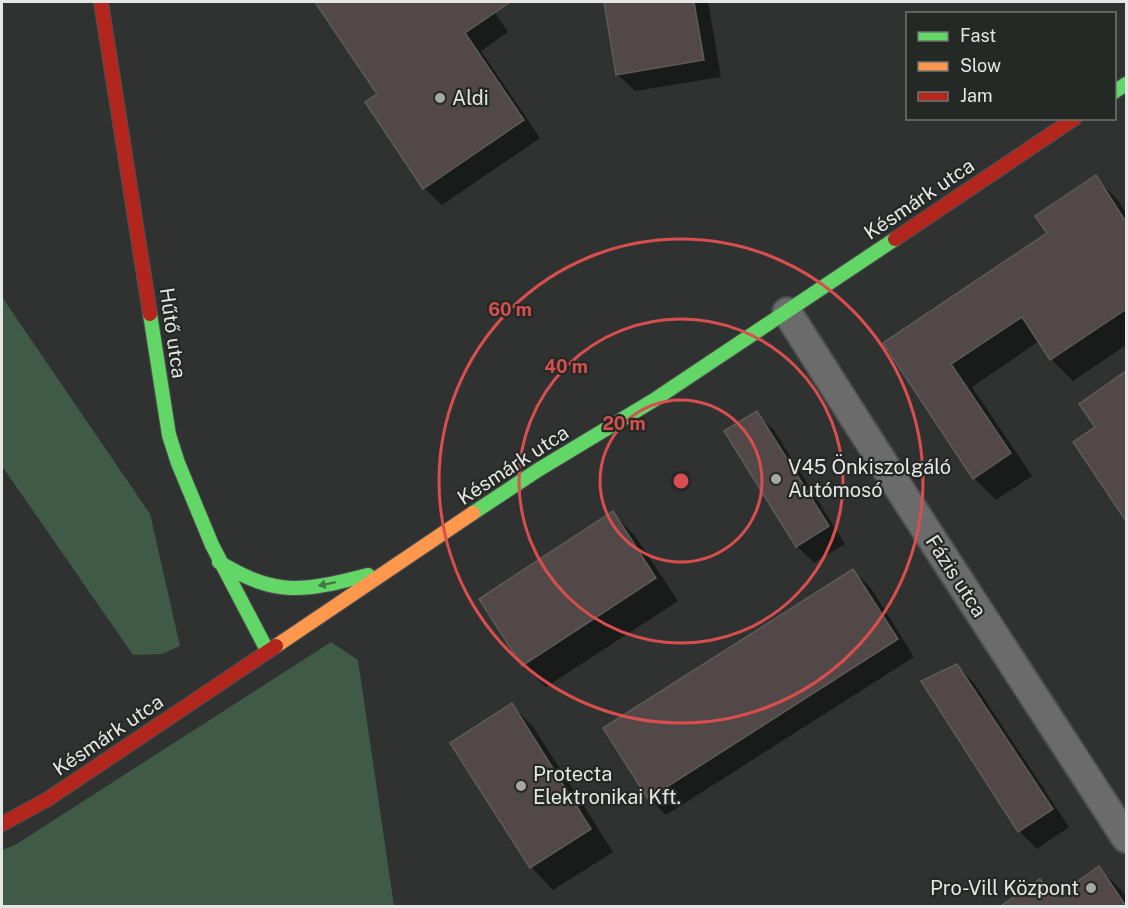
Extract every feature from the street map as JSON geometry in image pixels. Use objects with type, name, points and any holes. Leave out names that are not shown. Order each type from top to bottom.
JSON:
[{"type":"street","name":"Hűtő utca","points":[[100,2],[169,435],[190,498],[219,562],[267,650]]},
{"type":"street","name":"Késmárk utca","points":[[2,824],[48,799],[384,572],[538,470],[654,400],[1072,120]]},
{"type":"street","name":"Fázis utca","points":[[787,312],[1126,838]]},
{"type":"street","points":[[219,562],[240,576],[278,586],[303,589],[384,572]]},
{"type":"green space","points":[[2,297],[150,514],[180,646],[162,654],[133,655],[2,466]]},
{"type":"green space","points":[[331,642],[358,660],[394,906],[2,906],[2,850],[15,845]]},
{"type":"building","name":"Aldi","points":[[315,2],[510,2],[465,33],[524,120],[423,189],[365,102],[377,94]]},
{"type":"building","points":[[604,2],[694,2],[704,60],[616,75]]},
{"type":"building","points":[[1096,175],[1126,222],[1126,309],[1050,360],[1022,317],[951,364],[1011,453],[973,479],[883,343],[1047,233],[1035,216]]},
{"type":"building","points":[[1126,371],[1126,521],[1073,442],[1095,427],[1079,404]]},
{"type":"building","name":"V45 Önkiszolgáló Autómosó","points":[[757,411],[829,526],[796,547],[724,431]]},
{"type":"building","points":[[613,511],[656,578],[522,666],[479,599]]},
{"type":"building","points":[[853,569],[898,639],[648,799],[603,728]]},
{"type":"building","points":[[957,664],[1053,809],[1018,832],[921,681]]},
{"type":"building","name":"Protecta Elektronikai Kft.","points":[[512,703],[591,829],[530,868],[450,743]]},
{"type":"building","name":"Pro-Vill Központ","points":[[1099,866],[1126,906],[1001,906],[1040,879],[1054,898]]},
{"type":"traffic: fast","points":[[1116,91],[1126,84]]},
{"type":"traffic: fast","points":[[473,513],[538,470],[654,400],[895,239]]},
{"type":"traffic: fast","points":[[150,314],[169,435],[178,463],[212,545],[267,650]]},
{"type":"traffic: fast","points":[[219,562],[258,581],[292,588],[326,585],[368,575]]},
{"type":"traffic: slow","points":[[276,646],[473,513]]},
{"type":"traffic: jam","points":[[101,2],[150,314]]},
{"type":"traffic: jam","points":[[895,239],[1072,120]]},
{"type":"traffic: jam","points":[[2,824],[48,799],[276,646]]},
{"type":"place","name":"Aldi","points":[[440,98]]},
{"type":"place","name":"V45 Önkiszolgáló Autómosó","points":[[776,479]]},
{"type":"place","name":"Protecta Elektronikai Kft.","points":[[521,786]]},
{"type":"place","name":"Pro-Vill Központ","points":[[1091,888]]}]
